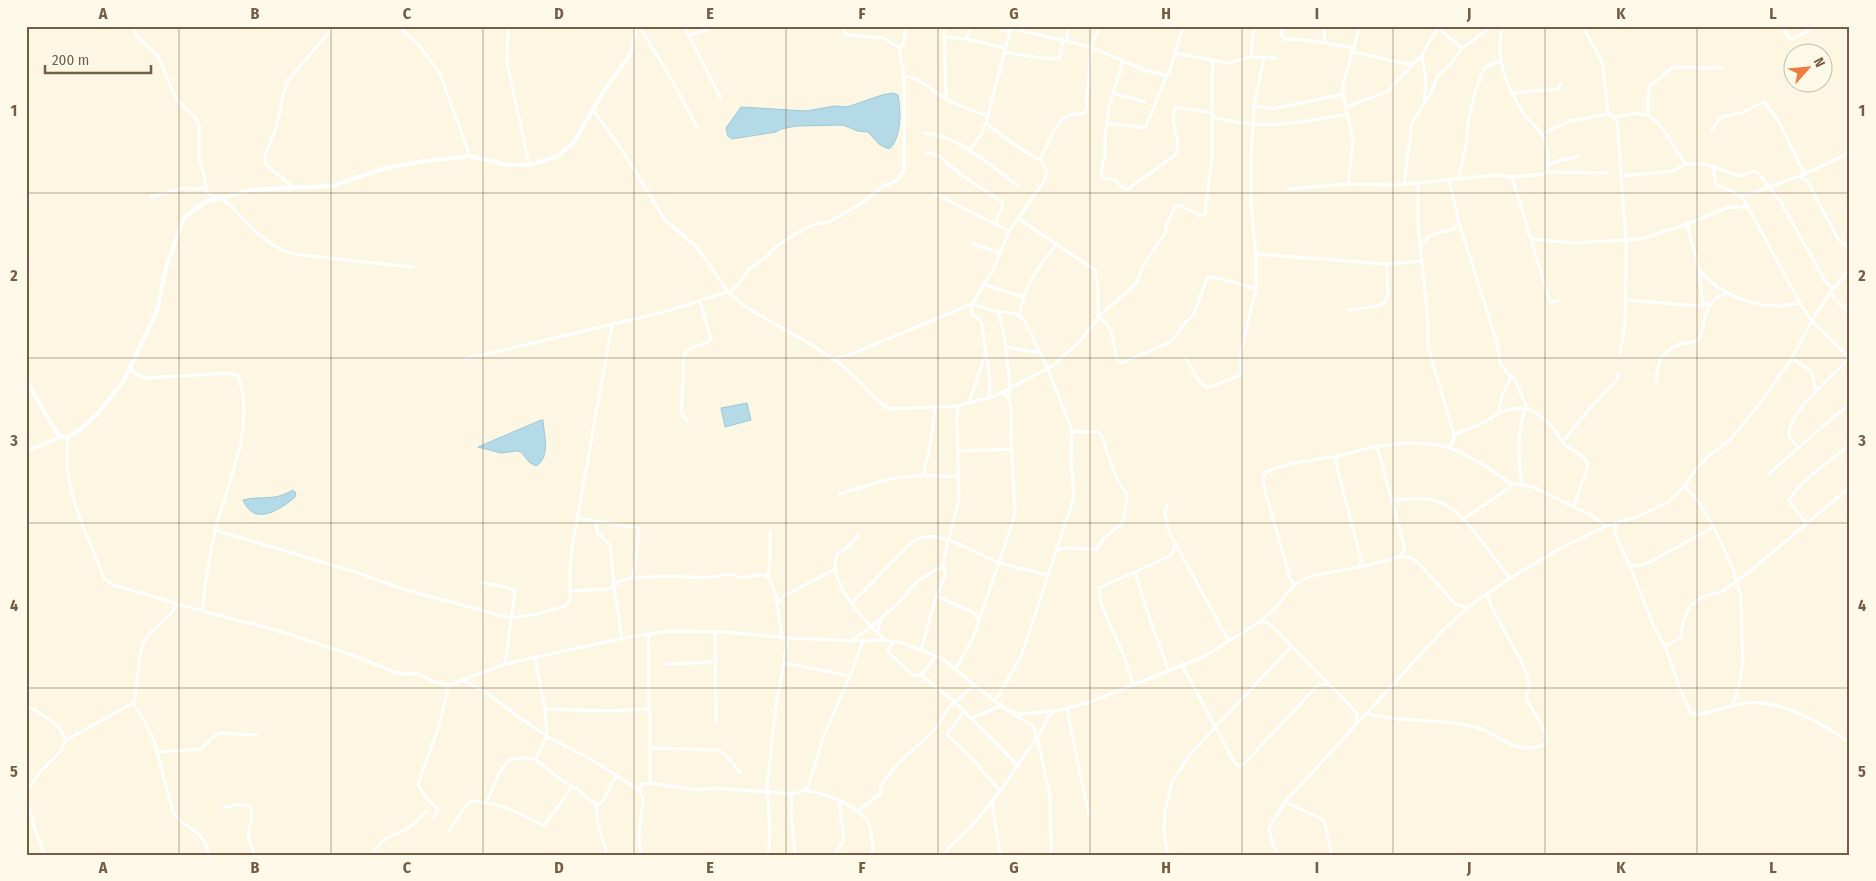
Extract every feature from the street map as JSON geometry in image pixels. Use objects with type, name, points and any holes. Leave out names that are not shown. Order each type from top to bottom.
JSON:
[{"type":"street","points":[[132,26],[138,37],[157,55],[173,94],[196,118],[199,160],[204,172],[206,189],[212,196],[220,197],[255,231],[284,251],[300,255],[412,267]]},
{"type":"street","points":[[294,188],[266,165],[265,155],[276,128],[289,79],[330,31],[332,26]]},
{"type":"street","points":[[398,26],[420,46],[440,74],[470,156]]},
{"type":"street","points":[[508,26],[507,63],[529,165]]},
{"type":"street","points":[[26,453],[61,437],[68,437],[81,429],[99,412],[124,382],[157,311],[166,268],[183,220],[195,208],[220,197],[251,190],[331,186],[386,168],[426,161],[470,156],[508,165],[529,165],[548,160],[564,152],[579,135],[593,110],[628,58],[632,50],[637,26]]},
{"type":"street","points":[[637,26],[672,80],[697,127]]},
{"type":"street","points":[[684,26],[721,99]]},
{"type":"street","points":[[689,35],[719,26]]},
{"type":"street","points":[[465,359],[612,325],[700,302],[728,292],[739,284],[749,269],[764,259],[772,249],[788,238],[811,226],[829,222],[900,178],[904,170],[904,76],[899,48],[884,38],[847,35],[841,26]]},
{"type":"street","points":[[899,48],[904,42],[904,26]]},
{"type":"street","points":[[944,26],[946,100]]},
{"type":"street","points":[[967,39],[970,26]]},
{"type":"street","points":[[991,26],[1011,28],[1065,40],[1090,47],[1144,70],[1168,75]]},
{"type":"street","points":[[945,37],[967,39],[1039,58],[1059,59],[1067,26]]},
{"type":"street","points":[[1041,161],[1062,120],[1068,115],[1083,114],[1086,111],[1090,47],[1100,26]]},
{"type":"street","points":[[1107,123],[1145,128],[1168,75],[1183,26]]},
{"type":"street","points":[[1251,57],[1254,26]]},
{"type":"street","points":[[1294,26],[1281,28],[1282,36],[1285,39],[1324,42],[1412,65]]},
{"type":"street","points":[[1324,42],[1325,26]]},
{"type":"street","points":[[1348,184],[1353,140],[1343,94],[1343,84],[1360,26]]},
{"type":"street","points":[[1404,184],[1412,123],[1431,93],[1437,77],[1462,48],[1493,26]]},
{"type":"street","points":[[1502,26],[1498,52],[1500,62],[1512,93],[1529,121],[1542,134],[1548,164],[1547,172]]},
{"type":"street","points":[[1583,26],[1602,62],[1609,114],[1617,121],[1626,240],[1625,326],[1620,353]]},
{"type":"street","points":[[1782,26],[1790,40],[1817,26]]},
{"type":"street","points":[[1346,107],[1387,92],[1422,55],[1439,27],[1462,48]]},
{"type":"street","points":[[970,151],[986,123],[1011,28]]},
{"type":"street","points":[[1175,53],[1228,63],[1251,57],[1276,58]]},
{"type":"street","points":[[1422,55],[1426,82],[1424,104]]},
{"type":"street","points":[[1186,359],[1200,382],[1206,388],[1239,376],[1241,373],[1242,345],[1256,290],[1251,160],[1254,106],[1264,58]]},
{"type":"street","points":[[593,110],[622,150],[665,220],[697,247],[728,292],[749,309],[812,345],[832,359],[852,374],[877,400],[889,409],[958,406],[1003,393],[1048,369],[1064,357],[1098,318],[1136,284],[1144,264],[1166,232],[1166,226],[1175,207],[1179,205],[1201,216],[1205,214],[1212,155],[1213,60]]},
{"type":"street","points":[[1123,61],[1108,107],[1105,153],[1101,176],[1114,180],[1125,189],[1128,189],[1170,160],[1177,152],[1177,142],[1172,121],[1176,107],[1254,125],[1298,124],[1348,114]]},
{"type":"street","points":[[1459,179],[1469,117],[1476,89],[1484,68],[1500,62]]},
{"type":"street","points":[[1648,115],[1650,85],[1670,70],[1693,68],[1707,70],[1722,67]]},
{"type":"street","points":[[904,76],[926,83],[946,100],[988,116]]},
{"type":"street","points":[[1512,93],[1556,89],[1561,83]]},
{"type":"street","points":[[1113,93],[1145,102]]},
{"type":"street","points":[[1254,106],[1274,109],[1343,94]]},
{"type":"street","points":[[1711,131],[1721,117],[1741,113],[1764,102],[1779,122],[1805,175]]},
{"type":"street","points":[[1614,118],[1637,113],[1648,115],[1664,130],[1686,164]]},
{"type":"street","points":[[1542,134],[1570,121],[1609,114]]},
{"type":"street","points":[[986,123],[1012,143],[1041,161],[1047,171],[1046,180],[1008,231],[994,268],[972,305],[972,314],[982,324],[990,382],[990,398]]},
{"type":"street","points":[[924,133],[944,136],[970,151],[1017,185]]},
{"type":"street","points":[[926,152],[938,155],[960,174],[1002,202],[1003,205],[995,224]]},
{"type":"street","points":[[1713,167],[1716,186],[1740,194],[1750,194],[1805,175],[1834,162],[1850,152]]},
{"type":"street","points":[[1548,164],[1579,156]]},
{"type":"street","points":[[1621,176],[1668,172],[1686,164],[1706,164],[1740,176],[1756,172],[1780,202],[1825,281],[1833,289]]},
{"type":"street","points":[[1288,189],[1348,184],[1386,186],[1418,184],[1495,175],[1512,177],[1541,175],[1547,172],[1608,173]]},
{"type":"street","points":[[1512,177],[1549,299],[1551,302],[1559,301]]},
{"type":"street","points":[[1800,177],[1806,180],[1810,186],[1838,239],[1850,249]]},
{"type":"street","points":[[1449,180],[1458,219],[1495,335],[1500,364],[1516,381],[1524,402],[1525,408],[1521,416],[1520,427],[1520,473],[1522,484]]},
{"type":"street","points":[[1418,184],[1418,224],[1428,322],[1428,347],[1454,435],[1452,444],[1447,447]]},
{"type":"street","points":[[151,197],[183,188],[206,189]]},
{"type":"street","points":[[933,193],[1008,231]]},
{"type":"street","points":[[1740,194],[1811,320],[1850,358],[1799,410],[1790,428],[1789,436],[1798,447]]},
{"type":"street","points":[[1744,200],[1750,194]]},
{"type":"street","points":[[1532,239],[1561,243],[1641,239],[1687,224],[1729,207],[1747,207]]},
{"type":"street","points":[[1018,218],[1095,270],[1098,289],[1098,318]]},
{"type":"street","points":[[1421,246],[1430,235],[1454,229],[1458,219]]},
{"type":"street","points":[[1687,224],[1699,269],[1703,305]]},
{"type":"street","points":[[972,243],[999,253]]},
{"type":"street","points":[[996,700],[1022,654],[1074,497],[1071,462],[1072,432],[1048,369],[1020,316],[1023,298],[1032,276],[1057,243]]},
{"type":"street","points":[[1256,254],[1386,264],[1422,261]]},
{"type":"street","points":[[1349,310],[1384,304],[1388,297],[1386,264]]},
{"type":"street","points":[[1699,269],[1710,282],[1741,299],[1775,306],[1800,303]]},
{"type":"street","points":[[1277,855],[1269,828],[1285,802],[1442,632],[1467,608],[1488,593],[1561,548],[1606,526],[1639,516],[1668,502],[1685,486],[1695,470],[1706,458],[1730,440],[1758,406],[1792,358],[1811,320],[1833,289],[1850,271]]},
{"type":"street","points":[[1098,318],[1104,320],[1109,327],[1116,360],[1122,363],[1172,341],[1182,325],[1194,314],[1207,278],[1214,277],[1256,290]]},
{"type":"street","points":[[983,284],[1023,298]]},
{"type":"street","points":[[1656,381],[1659,365],[1666,352],[1675,346],[1694,342],[1700,337],[1710,304],[1716,297],[1727,293]]},
{"type":"street","points":[[1830,293],[1850,314]]},
{"type":"street","points":[[1626,300],[1710,304]]},
{"type":"street","points":[[688,422],[681,412],[684,356],[690,348],[708,342],[711,339],[700,302]]},
{"type":"street","points":[[832,359],[849,355],[917,328],[958,308],[972,305],[1020,316]]},
{"type":"street","points":[[956,668],[973,638],[980,620],[1013,521],[1011,407],[1008,397],[1010,388],[1006,347],[999,312]]},
{"type":"street","points":[[215,530],[356,572],[403,589],[512,618],[537,614],[565,606],[568,603],[570,591],[570,566],[590,440],[612,325]]},
{"type":"street","points":[[1006,347],[1040,353]]},
{"type":"street","points":[[968,404],[985,355]]},
{"type":"street","points":[[1792,358],[1812,372],[1816,392]]},
{"type":"street","points":[[131,367],[133,373],[145,378],[231,373],[238,376],[240,381],[244,420],[236,464],[215,530],[202,611]]},
{"type":"street","points":[[1563,442],[1590,407],[1617,380],[1618,374]]},
{"type":"street","points":[[1498,413],[1502,396],[1510,382],[1510,375]]},
{"type":"street","points":[[26,381],[61,437]]},
{"type":"street","points":[[1003,393],[1008,397]]},
{"type":"street","points":[[1769,474],[1798,447],[1850,405]]},
{"type":"street","points":[[921,650],[936,596],[945,577],[944,568],[949,540],[958,510],[960,477],[958,406]]},
{"type":"street","points":[[923,475],[931,440],[935,407]]},
{"type":"street","points":[[1454,435],[1481,424],[1508,409],[1525,408],[1540,414],[1563,442],[1582,456],[1588,464],[1574,506]]},
{"type":"street","points":[[1058,550],[1097,548],[1103,538],[1120,524],[1126,511],[1127,495],[1117,480],[1101,435],[1098,432],[1072,432]]},
{"type":"street","points":[[68,437],[67,465],[70,482],[104,578],[114,585],[202,611],[273,629],[355,656],[392,671],[403,674],[416,673],[434,682],[449,685],[505,664],[670,630],[715,631],[782,638],[884,640],[903,643],[936,656],[956,668],[974,685],[1033,726],[1037,736],[1050,797],[1051,855]]},
{"type":"street","points":[[1294,585],[1290,578],[1265,491],[1263,476],[1267,471],[1293,463],[1338,456],[1377,446],[1417,443],[1447,447],[1477,460],[1512,484],[1533,487],[1591,515],[1606,526]]},
{"type":"street","points":[[1806,523],[1789,501],[1790,497],[1850,445]]},
{"type":"street","points":[[1377,446],[1405,549],[1401,556]]},
{"type":"street","points":[[958,451],[1012,449]]},
{"type":"street","points":[[1338,456],[1335,460],[1361,560],[1358,567]]},
{"type":"street","points":[[839,494],[894,478],[923,475],[960,477]]},
{"type":"street","points":[[1462,518],[1482,507],[1512,484]]},
{"type":"street","points":[[1685,486],[1699,503],[1714,527],[1733,569],[1742,602],[1743,661],[1739,687],[1732,706]]},
{"type":"street","points":[[1665,646],[1680,638],[1684,618],[1691,605],[1703,597],[1723,591],[1768,558],[1806,523],[1850,488]]},
{"type":"street","points":[[1392,501],[1414,498],[1436,501],[1446,505],[1462,518],[1510,578]]},
{"type":"street","points":[[1166,506],[1165,516],[1174,543],[1229,641]]},
{"type":"street","points":[[577,518],[639,528],[636,562],[632,578]]},
{"type":"street","points":[[596,521],[597,532],[610,545],[622,639]]},
{"type":"street","points":[[1616,523],[1616,535],[1630,564],[1654,627],[1665,646],[1680,689],[1691,713],[1698,715],[1732,706],[1756,703],[1786,708],[1812,720],[1850,743]]},
{"type":"street","points":[[1630,564],[1638,566],[1648,563],[1714,527]]},
{"type":"street","points":[[767,577],[770,562],[770,531]]},
{"type":"street","points":[[859,534],[848,547],[838,553],[835,569],[841,586],[852,603],[870,627],[884,640]]},
{"type":"street","points":[[852,603],[912,542],[927,536],[941,537],[1000,562],[1046,575],[1049,573]]},
{"type":"street","points":[[1133,685],[1099,591],[1101,586],[1170,556],[1174,543]]},
{"type":"street","points":[[1013,713],[1020,714],[1067,709],[1090,702],[1203,657],[1261,621],[1294,585],[1311,576],[1401,556],[1415,560],[1454,604],[1467,608]]},
{"type":"street","points":[[851,640],[896,605],[920,579],[940,568],[944,568]]},
{"type":"street","points":[[778,603],[784,596],[835,569]]},
{"type":"street","points":[[1135,572],[1169,671]]},
{"type":"street","points":[[570,591],[610,589],[620,581],[632,578],[668,576],[711,578],[730,574],[742,578],[765,575],[773,586],[778,603],[782,638]]},
{"type":"street","points":[[481,582],[514,590],[505,664]]},
{"type":"street","points":[[1261,621],[1268,623],[1357,714],[1475,727],[1492,734],[1514,747],[1546,744],[1547,738],[1526,698],[1529,689],[1525,670],[1492,609],[1488,593]]},
{"type":"street","points":[[936,596],[974,612],[980,620]]},
{"type":"street","points":[[27,790],[40,772],[61,751],[66,740],[133,703],[143,643],[152,630],[169,616],[177,604]]},
{"type":"street","points":[[1267,616],[1268,623]]},
{"type":"street","points":[[877,633],[881,618]]},
{"type":"street","points":[[715,631],[716,723]]},
{"type":"street","points":[[648,635],[650,783]]},
{"type":"street","points":[[768,855],[770,833],[767,792],[777,699],[787,638]]},
{"type":"street","points":[[806,790],[816,766],[824,735],[863,641]]},
{"type":"street","points":[[894,641],[888,650],[889,653],[913,675],[921,674],[936,656]]},
{"type":"street","points":[[1168,855],[1164,832],[1165,812],[1172,782],[1191,753],[1291,647]]},
{"type":"street","points":[[535,658],[545,709],[548,737],[535,758]]},
{"type":"street","points":[[667,664],[714,662]]},
{"type":"street","points":[[784,663],[850,676]]},
{"type":"street","points":[[1183,666],[1236,765],[1242,766],[1316,687],[1320,684],[1327,684]]},
{"type":"street","points":[[921,674],[972,718],[1018,766]]},
{"type":"street","points":[[464,680],[490,695],[548,737],[592,760],[639,790],[643,800],[639,835],[641,855]]},
{"type":"street","points":[[434,818],[438,812],[437,808],[427,799],[418,784],[439,726],[449,685]]},
{"type":"street","points":[[857,812],[881,793],[880,786],[889,774],[936,728],[955,702],[974,685]]},
{"type":"street","points":[[133,703],[147,726],[157,752],[173,812],[180,820],[200,834],[209,855]]},
{"type":"street","points":[[26,705],[54,721],[64,734],[66,740]]},
{"type":"street","points":[[972,718],[1002,705]]},
{"type":"street","points":[[545,709],[607,711],[649,709]]},
{"type":"street","points":[[1067,709],[1089,816]]},
{"type":"street","points":[[944,855],[948,848],[970,828],[1000,791],[1047,719],[1056,711]]},
{"type":"street","points":[[964,712],[948,733],[948,736],[966,752],[1000,791]]},
{"type":"street","points":[[1357,714],[1357,725]]},
{"type":"street","points":[[157,752],[201,749],[220,733],[257,735]]},
{"type":"street","points":[[651,748],[716,750],[723,753],[741,773]]},
{"type":"street","points":[[486,803],[500,772],[509,760],[535,758],[563,782],[577,788],[596,804],[598,826],[607,855]]},
{"type":"street","points":[[596,804],[601,804],[604,801],[616,776]]},
{"type":"street","points":[[639,790],[642,784],[650,783],[697,790],[714,788],[792,794],[806,790],[839,800],[857,812],[870,826],[873,855]]},
{"type":"street","points":[[450,831],[467,804],[471,802],[486,803],[512,810],[544,826],[573,787]]},
{"type":"street","points":[[792,794],[791,814],[795,855]]},
{"type":"street","points":[[26,797],[35,830],[45,855]]},
{"type":"street","points":[[835,855],[844,840],[839,800]]},
{"type":"street","points":[[992,801],[1000,855]]},
{"type":"street","points":[[1285,802],[1324,820],[1332,855]]},
{"type":"street","points":[[223,808],[238,804],[250,806],[252,814],[248,838],[255,855]]},
{"type":"street","points":[[371,855],[383,840],[405,830],[426,812]]},
{"type":"water","points":[[893,93],[898,95],[900,124],[896,138],[889,149],[880,145],[868,132],[858,131],[843,125],[796,126],[776,132],[732,139],[728,136],[726,128],[741,107],[806,111],[835,106],[847,107]]},
{"type":"water","points":[[747,403],[751,420],[725,427],[721,408]]},
{"type":"water","points":[[543,420],[546,445],[544,457],[536,466],[529,462],[521,452],[501,453],[478,447]]},
{"type":"water","points":[[293,490],[296,493],[295,497],[282,507],[268,514],[254,513],[243,500],[279,496]]}]
